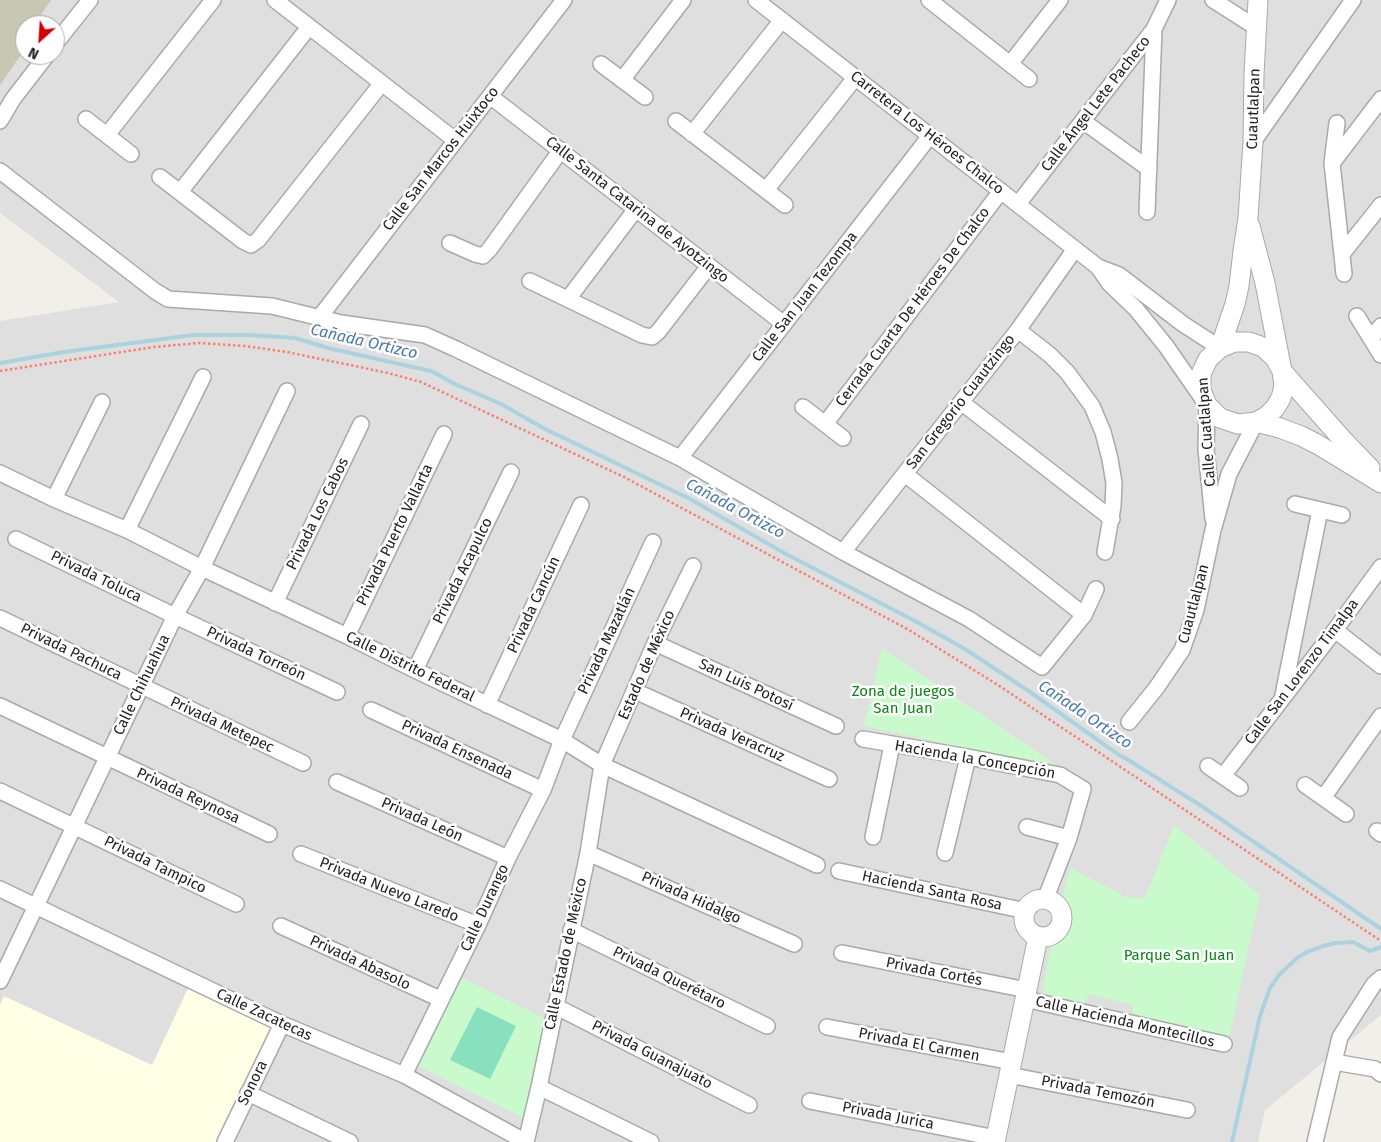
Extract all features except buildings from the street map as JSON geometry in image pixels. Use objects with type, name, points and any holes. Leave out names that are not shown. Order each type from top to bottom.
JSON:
[{"type":"street","points":[[65,31],[90,0]]},
{"type":"street","points":[[107,135],[214,0]]},
{"type":"street","points":[[275,0],[455,140]]},
{"type":"street","name":"Calle San Marcos Huixtoco","points":[[319,318],[564,0]]},
{"type":"street","points":[[622,80],[683,0]]},
{"type":"street","name":"Carretera Los Héroes Chalco","points":[[756,0],[1098,267],[1119,275],[1183,324],[1220,348],[1234,342],[1249,342],[1263,348],[1275,358],[1283,378],[1381,481]]},
{"type":"street","points":[[1010,64],[1060,0]]},
{"type":"street","name":"Calle Ángel Lete Pacheco","points":[[1018,204],[1154,29],[1168,0]]},
{"type":"street","points":[[1213,0],[1257,28]]},
{"type":"street","name":"Cuautlalpan","points":[[1248,218],[1253,142],[1258,0]]},
{"type":"street","points":[[1253,142],[1354,0]]},
{"type":"street","points":[[937,2],[1029,79]]},
{"type":"street","points":[[692,134],[782,20]]},
{"type":"street","points":[[180,192],[310,26]]},
{"type":"street","points":[[1147,212],[1154,29]]},
{"type":"street","points":[[601,64],[644,97]]},
{"type":"street","points":[[0,120],[13,99],[39,65]]},
{"type":"street","points":[[766,190],[855,78]]},
{"type":"street","points":[[160,177],[242,241],[252,244],[258,240],[382,83]]},
{"type":"street","name":"Calle Santa Catarina de Ayotzingo","points":[[490,96],[784,324]]},
{"type":"street","points":[[1332,163],[1381,100]]},
{"type":"street","points":[[86,119],[131,154]]},
{"type":"street","points":[[676,121],[785,205]]},
{"type":"street","points":[[1083,121],[1149,170]]},
{"type":"street","points":[[1337,123],[1332,163],[1344,274]]},
{"type":"street","name":"Calle San Juan Tezompa","points":[[680,458],[930,136]]},
{"type":"street","points":[[450,243],[483,256],[561,150]]},
{"type":"street","points":[[0,171],[155,291],[168,299],[272,306],[341,323],[425,335],[456,348],[680,458],[843,552],[970,619],[1042,668],[1084,615],[1096,589]]},
{"type":"street","name":"Cerrada Cuarta De Héroes De Chalco","points":[[825,424],[1000,191]]},
{"type":"street","points":[[1342,254],[1381,206]]},
{"type":"street","points":[[568,299],[636,210]]},
{"type":"street","points":[[1248,218],[1264,283],[1283,378]]},
{"type":"street","name":"Calle Cuatlalpan","points":[[1213,530],[1206,449],[1207,405],[1201,390],[1201,374],[1208,359],[1220,348],[1235,304],[1248,218]]},
{"type":"street","name":"San Gregorio Cuautzingo","points":[[843,552],[1018,330],[1075,249]]},
{"type":"street","points":[[530,281],[642,335],[652,337],[658,332],[709,266]]},
{"type":"street","name":"Carretera Los Héroes Chalco","points":[[1098,267],[1109,283],[1136,309],[1166,346],[1207,405],[1220,418],[1238,424],[1256,422],[1280,428],[1309,440],[1381,481]]},
{"type":"street","points":[[1357,316],[1381,355]]},
{"type":"street","points":[[1371,338],[1381,326]]},
{"type":"street","points":[[1018,330],[1050,355],[1067,372],[1092,406],[1103,432],[1114,483],[1112,519],[1106,552]]},
{"type":"street","points":[[127,530],[203,377]]},
{"type":"street","name":"Calle Cuatlalpan","points":[[1213,530],[1229,474],[1256,422],[1267,416],[1281,398],[1283,378]]},
{"type":"street","name":"Calle Chihuahua","points":[[0,979],[175,616],[202,568],[287,391]]},
{"type":"street","points":[[54,499],[102,402]]},
{"type":"street","points":[[961,402],[1112,519]]},
{"type":"street","points":[[803,408],[843,438]]},
{"type":"street","name":"Privada Los Cabos","points":[[276,603],[361,424]]},
{"type":"street","name":"Privada Puerto Vallarta","points":[[347,636],[444,434]]},
{"type":"street","name":"Privada Acapulco","points":[[415,670],[511,472]]},
{"type":"street","name":"Calle Distrito Federal","points":[[0,473],[54,499],[127,530],[202,568],[562,740],[602,765],[818,865]]},
{"type":"street","points":[[905,474],[1084,615]]},
{"type":"street","points":[[1295,504],[1342,515]]},
{"type":"street","name":"Privada Cancún","points":[[487,704],[581,505]]},
{"type":"street","points":[[1282,700],[1320,510]]},
{"type":"street","name":"Cuautlalpan","points":[[1129,722],[1157,687],[1182,650],[1196,610],[1213,530]]},
{"type":"street","name":"Privada Toluca","points":[[16,539],[175,616]]},
{"type":"street","name":"Privada Mazatlán","points":[[562,740],[653,542]]},
{"type":"street","name":"Estado de México","points":[[602,765],[655,643],[693,566]]},
{"type":"street","name":"Calle San Lorenzo Timalpa","points":[[1222,776],[1336,630],[1381,567]]},
{"type":"street","name":"Privada Torreón","points":[[175,616],[337,692]]},
{"type":"street","name":"Privada Pachuca","points":[[0,618],[141,686]]},
{"type":"street","points":[[1336,630],[1381,666]]},
{"type":"street","name":"San Luis Potosí","points":[[655,643],[836,726]]},
{"type":"street","name":"Privada Metepec","points":[[141,686],[303,763]]},
{"type":"street","name":"Privada Veracruz","points":[[635,691],[829,779]]},
{"type":"street","name":"Privada Reynosa","points":[[0,706],[269,834]]},
{"type":"street","name":"Privada Ensenada","points":[[371,710],[544,790]]},
{"type":"street","points":[[1323,798],[1381,716]]},
{"type":"street","name":"Hacienda la Concepción","points":[[863,739],[1060,775],[1083,790],[1069,838]]},
{"type":"street","name":"Calle Durango","points":[[404,1075],[478,925],[508,858],[544,790],[562,740]]},
{"type":"street","points":[[873,837],[892,745]]},
{"type":"street","points":[[945,853],[968,757]]},
{"type":"street","name":"Calle Estado de México","points":[[526,1142],[588,853],[602,765]]},
{"type":"street","points":[[1208,766],[1240,788]]},
{"type":"street","name":"Privada León","points":[[337,782],[508,858]]},
{"type":"street","points":[[1305,785],[1346,814]]},
{"type":"street","name":"Privada Tampico","points":[[0,791],[236,904]]},
{"type":"street","points":[[1027,827],[1069,838],[1045,900]]},
{"type":"street","name":"Privada Hidalgo","points":[[588,853],[794,944]]},
{"type":"street","name":"Privada Nuevo Laredo","points":[[301,854],[478,925]]},
{"type":"street","name":"Hacienda Santa Rosa","points":[[839,871],[1026,911]]},
{"type":"street","name":"Calle Zacatecas","points":[[0,889],[282,1024],[404,1075],[526,1142]]},
{"type":"street","points":[[1045,900],[1056,905],[1060,910],[1062,922],[1055,933],[1044,937],[1028,930],[1024,916],[1033,902],[1045,900]]},
{"type":"street","name":"Privada Abasolo","points":[[281,926],[440,999]]},
{"type":"street","name":"Privada Querétaro","points":[[572,930],[767,1026]]},
{"type":"street","points":[[996,1140],[1038,936]]},
{"type":"street","name":"Privada Cortés","points":[[842,953],[1026,995]]},
{"type":"street","points":[[1315,1142],[1340,1038],[1374,984],[1381,978]]},
{"type":"street","name":"Calle Hacienda Montecillos","points":[[1026,995],[1224,1044]]},
{"type":"street","name":"Privada Guanajuato","points":[[555,1006],[750,1105]]},
{"type":"street","name":"Sonora","points":[[225,1142],[282,1024]]},
{"type":"street","name":"Privada El Carmen","points":[[827,1027],[1011,1068]]},
{"type":"street","points":[[1334,1062],[1375,1069],[1381,1074]]},
{"type":"street","name":"Privada Temozón","points":[[1011,1068],[1187,1110]]},
{"type":"street","points":[[539,1087],[651,1142]]},
{"type":"street","points":[[248,1093],[350,1142]]},
{"type":"street","name":"Privada Jurica","points":[[810,1101],[996,1140]]},
{"type":"path","points":[[0,371],[154,347],[199,343],[245,346],[287,352],[388,373],[420,382],[624,477],[909,630],[1006,691],[1381,941]]},
{"type":"shaded area","points":[[0,0],[51,0],[41,15],[15,15],[15,63],[0,85]]},
{"type":"shaded area","points":[[26,0],[1381,0],[1381,1015],[1265,1110],[1258,1142],[0,1142],[0,321],[119,302],[0,213],[0,36],[15,15],[15,65],[65,65],[65,15],[15,15]]},
{"type":"shaded area","points":[[190,984],[276,1025],[220,1142],[0,1142],[0,1005],[4,996],[152,1065]]},
{"type":"green space","name":"Zona de juegos San Juan","points":[[882,648],[1061,768],[864,726]]},
{"type":"green space","name":"Parque San Juan","points":[[1174,825],[1260,895],[1229,1037],[1132,1016],[1134,1005],[1088,994],[1085,1005],[1052,997],[1043,991],[1050,949],[1064,939],[1072,922],[1062,900],[1070,868],[1128,898],[1145,898]]},
{"type":"green space","points":[[459,976],[546,1019],[524,1118],[418,1066]]},
{"type":"green space","points":[[477,1007],[516,1026],[490,1079],[450,1060]]},
{"type":"waterway","name":"Cañada Ortizco","points":[[0,363],[64,352],[193,335],[249,335],[295,338],[328,348],[431,371],[690,499],[786,554],[965,649],[1119,755],[1203,807],[1381,929]]},
{"type":"waterway","points":[[1232,1142],[1260,1016],[1270,988],[1279,975],[1297,958],[1323,946],[1353,942],[1370,951],[1381,947]]}]
